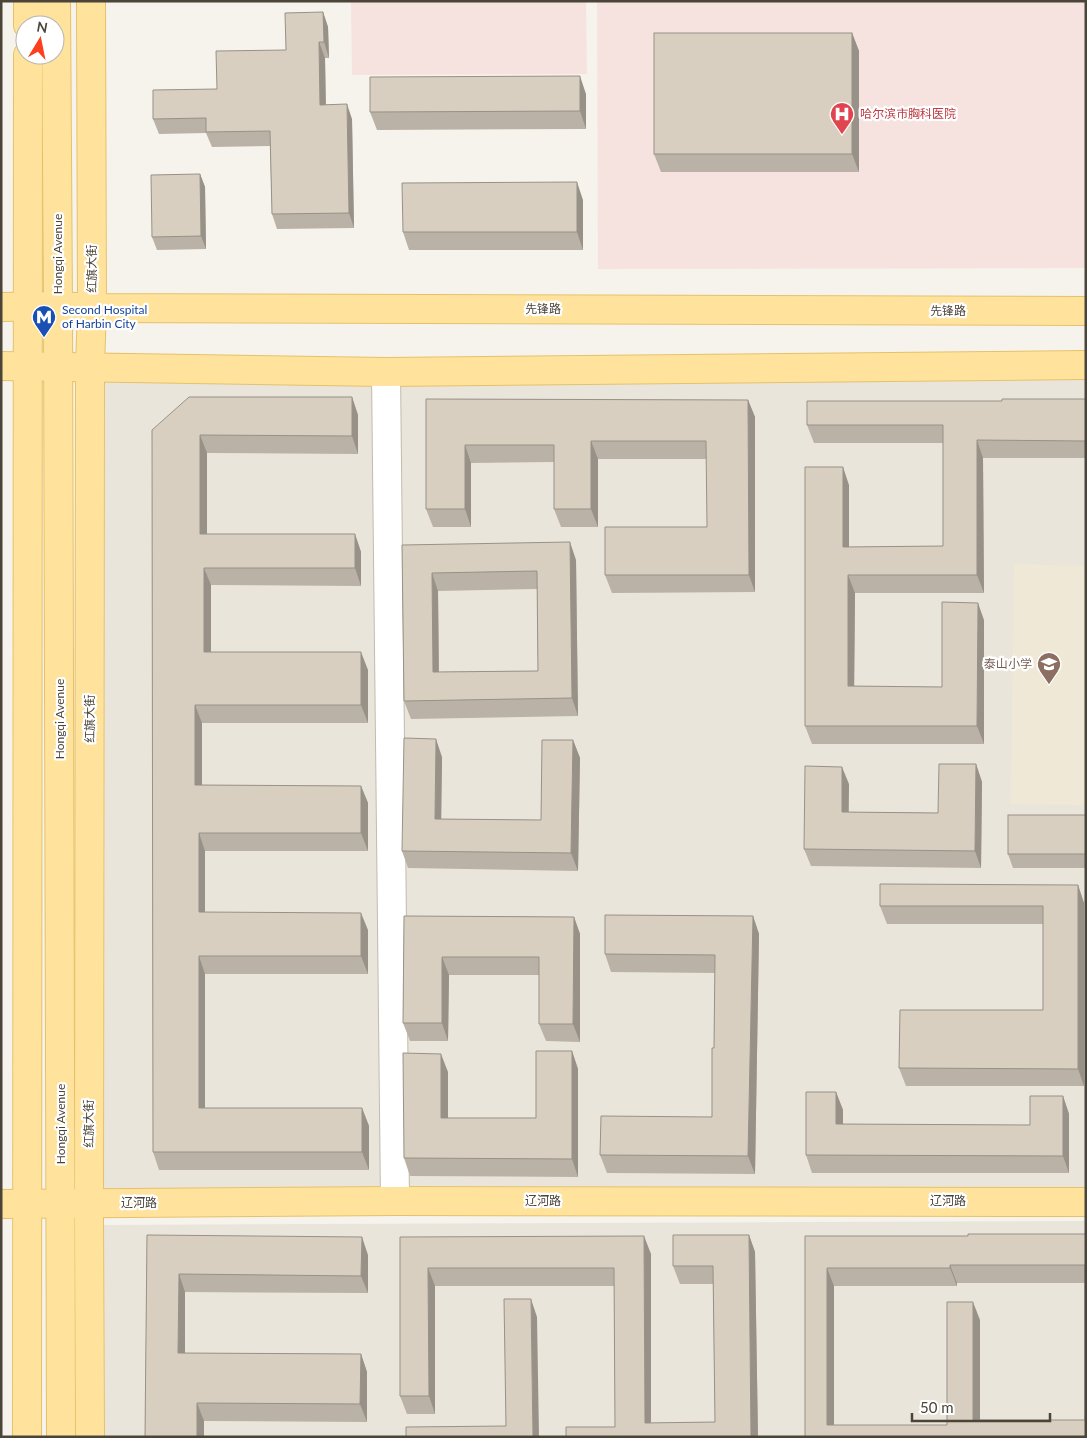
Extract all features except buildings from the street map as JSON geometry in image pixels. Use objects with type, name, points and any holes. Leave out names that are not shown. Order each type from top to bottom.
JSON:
[{"type":"main road","points":[[28,1],[28,15]]},
{"type":"main road","name":"Hongqi Avenue","points":[[56,1],[61,1437]]},
{"type":"main road","name":"红旗大街","points":[[90,1437],[91,1]]},
{"type":"main road","points":[[27,1437],[19,1213],[29,367],[28,65]]},
{"type":"main road","name":"先锋路","points":[[1,307],[1086,311]]},
{"type":"main road","points":[[1,366],[386,372],[1086,365]]},
{"type":"main road","name":"辽河路","points":[[89,1210],[395,1201],[1086,1202]]},
{"type":"main road","name":"辽河路","points":[[1,1204],[19,1213],[89,1210],[1086,1214]]},
{"type":"street","points":[[386,372],[395,1201]]},
{"type":"shaded area","points":[[351,1],[586,1],[587,74],[352,75]]},
{"type":"shaded area","name":"哈尔滨市胸科医院","points":[[597,1],[1086,1],[1086,268],[598,269]]},
{"type":"shaded area","points":[[99,379],[1086,379],[1086,1190],[97,1195]]},
{"type":"shaded area","name":"泰山小学","points":[[1014,564],[1086,566],[1086,805],[1011,804]]},
{"type":"shaded area","points":[[1086,1221],[1086,1437],[99,1437],[97,1225]]},
{"type":"place","name":"哈尔滨市胸科医院","points":[[842,135]]},
{"type":"place","name":"Second Hospital of Harbin City","points":[[44,338]]},
{"type":"place","name":"泰山小学","points":[[1049,685]]}]
